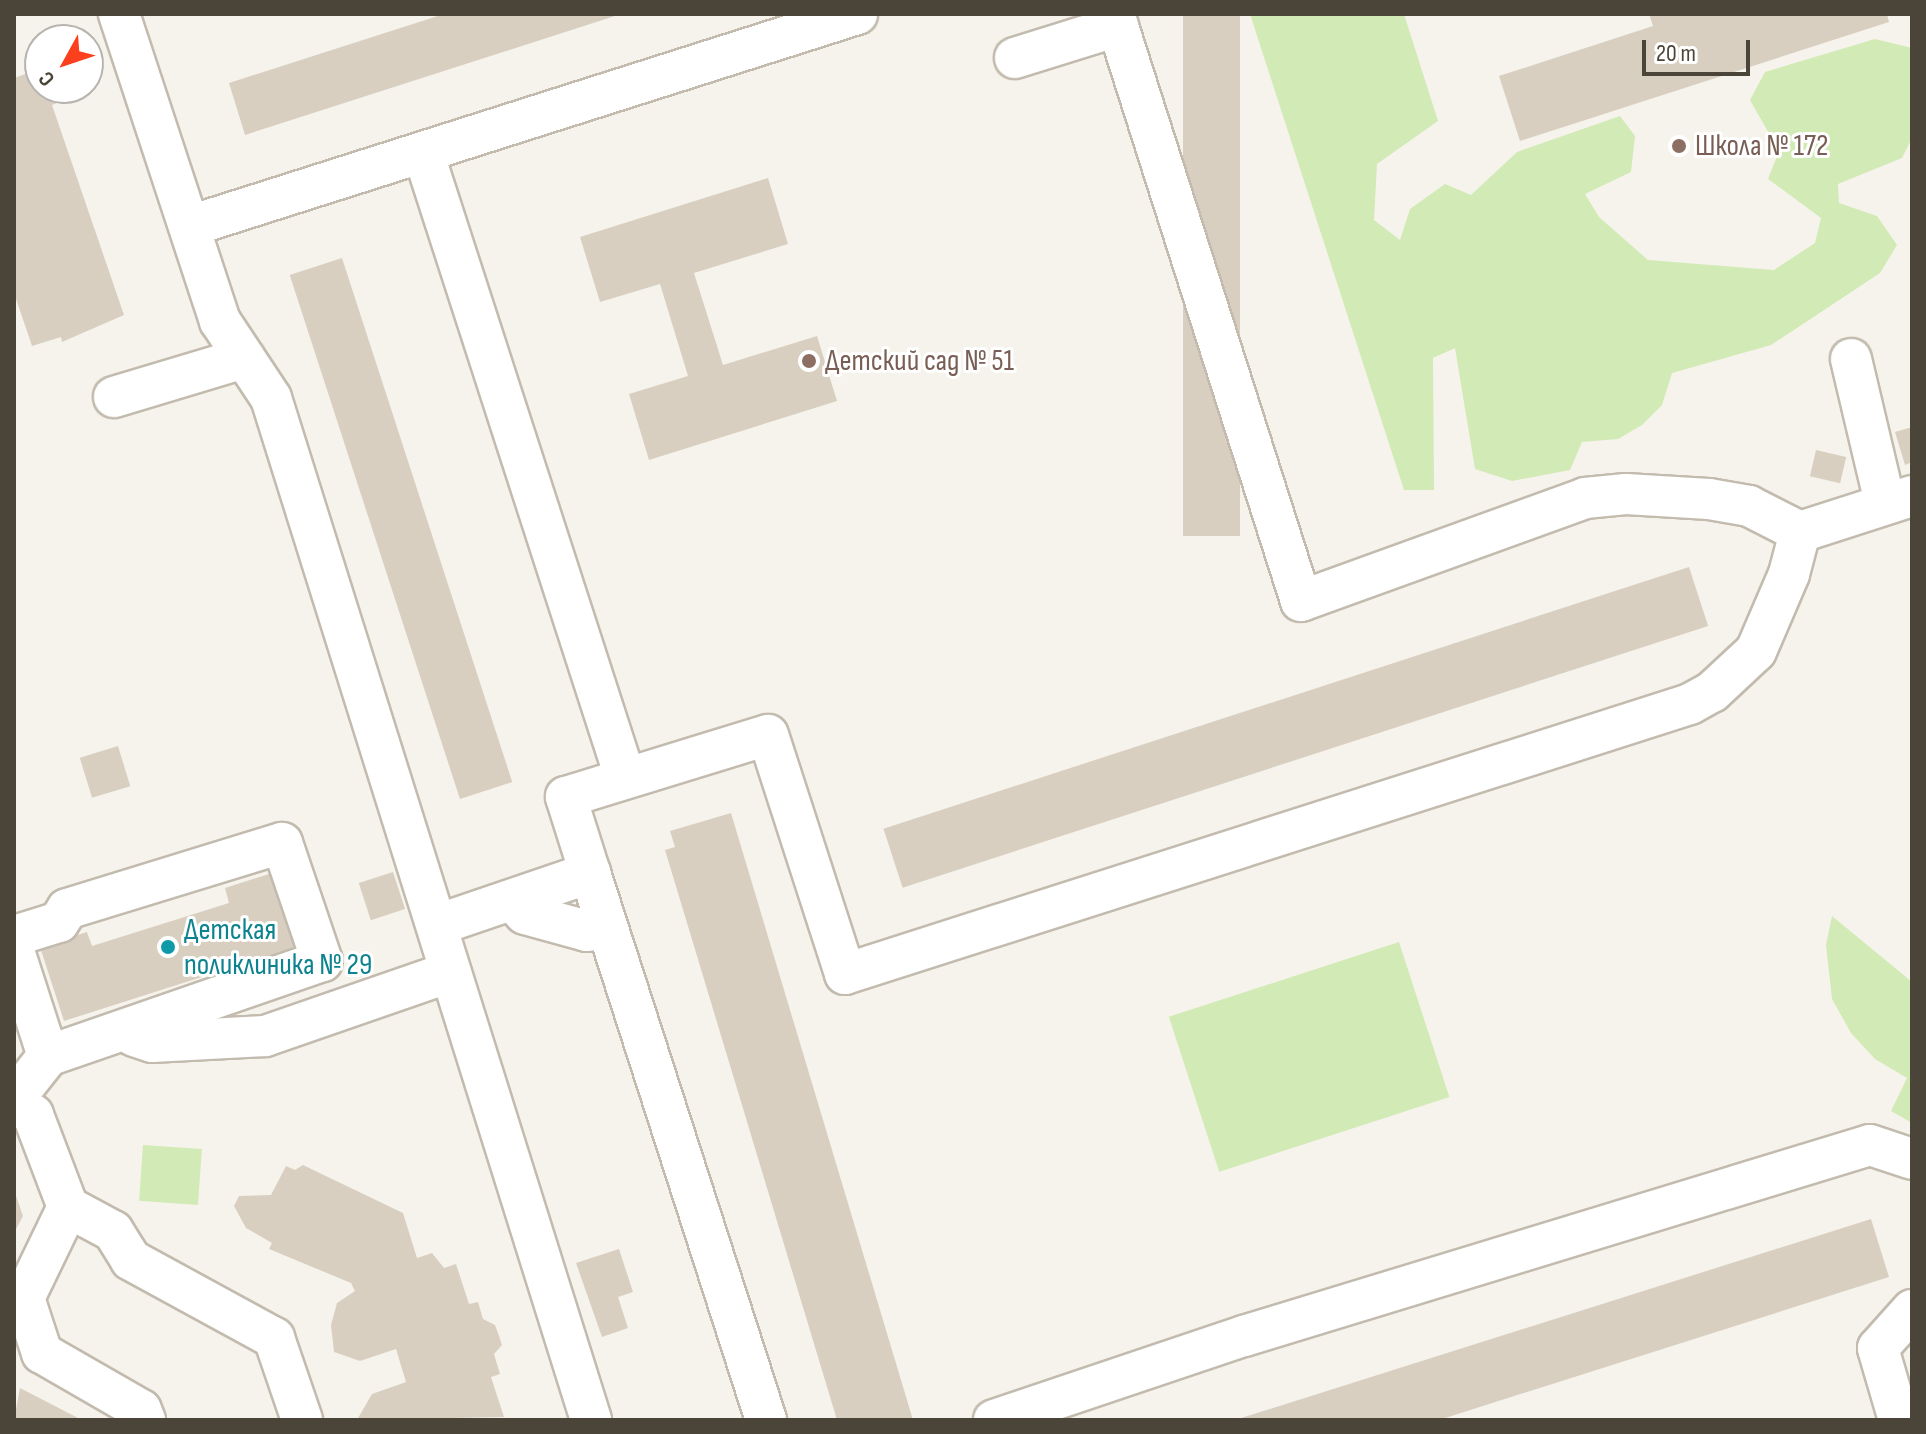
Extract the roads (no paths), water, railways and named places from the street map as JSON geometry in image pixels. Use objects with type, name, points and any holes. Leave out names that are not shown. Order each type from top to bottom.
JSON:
[{"type":"lane","points":[[119,14],[220,321],[271,398],[591,1420]]},
{"type":"lane","points":[[190,226],[857,14]]},
{"type":"lane","points":[[1015,58],[1116,20],[1301,601],[1585,498],[1626,494],[1709,499],[1749,506],[1800,532],[1898,499],[1851,359]]},
{"type":"lane","points":[[423,152],[625,777]]},
{"type":"lane","points":[[114,397],[244,358]]},
{"type":"lane","points":[[766,1420],[566,797],[768,735],[845,974],[1690,704],[1712,692],[1756,651],[1789,574],[1800,532]]},
{"type":"lane","points":[[14,936],[59,922],[67,909],[282,843],[340,1010]]},
{"type":"lane","points":[[437,925],[590,873]]},
{"type":"lane","points":[[512,900],[525,914],[587,931],[607,928]]},
{"type":"lane","points":[[14,951],[48,1056]]},
{"type":"lane","points":[[302,1420],[274,1338],[131,1260],[113,1231],[68,1207],[33,1115],[14,1101],[48,1056],[123,1033],[322,961]]},
{"type":"lane","points":[[123,1033],[152,1042],[265,1036],[450,972]]},
{"type":"lane","points":[[994,1420],[1244,1336],[1870,1145],[1912,1159]]},
{"type":"lane","points":[[68,1207],[24,1298],[42,1353],[141,1410],[145,1420]]},
{"type":"lane","points":[[1899,1420],[1878,1348],[1912,1310]]},
{"type":"place","name":"Школа № 172","points":[[1679,146]]},
{"type":"place","name":"Детский сад № 51","points":[[809,361]]},
{"type":"place","name":"Детская поликлиника № 29","points":[[168,947]]}]
